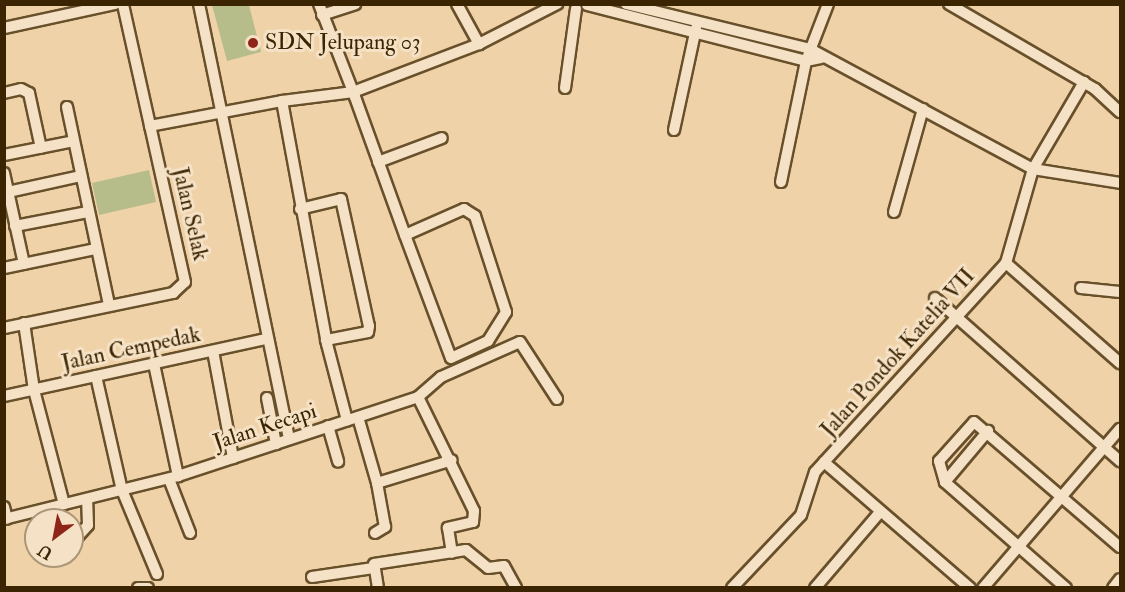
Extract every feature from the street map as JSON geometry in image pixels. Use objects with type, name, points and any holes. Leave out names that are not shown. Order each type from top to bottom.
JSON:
[{"type":"street","points":[[4,28],[115,4]]},
{"type":"street","name":"Jalan Selak","points":[[4,328],[173,293],[185,282],[123,4]]},
{"type":"street","points":[[199,4],[289,439]]},
{"type":"street","points":[[355,4],[321,10],[352,89],[378,162],[405,235],[451,358],[488,341],[506,312],[471,210],[405,235]]},
{"type":"street","points":[[457,4],[479,44]]},
{"type":"street","points":[[150,126],[352,89],[479,44],[557,4]]},
{"type":"street","points":[[626,4],[810,49],[821,58],[1033,169],[1120,183]]},
{"type":"street","points":[[781,182],[806,61],[828,4]]},
{"type":"street","points":[[948,4],[1083,82],[1120,112]]},
{"type":"street","points":[[565,88],[571,7],[587,5],[806,61],[821,58]]},
{"type":"street","points":[[674,130],[697,22]]},
{"type":"street","points":[[1006,263],[1033,169],[1083,82]]},
{"type":"street","points":[[4,93],[21,88],[29,93],[41,148]]},
{"type":"street","points":[[282,101],[300,209],[326,340],[347,420]]},
{"type":"street","points":[[67,107],[109,305]]},
{"type":"street","points":[[894,212],[922,109]]},
{"type":"street","points":[[378,162],[442,138]]},
{"type":"street","points":[[4,155],[74,141]]},
{"type":"street","points":[[4,173],[24,264]]},
{"type":"street","points":[[8,192],[81,176]]},
{"type":"street","points":[[300,209],[341,199],[369,330],[326,340]]},
{"type":"street","points":[[15,226],[88,212]]},
{"type":"street","points":[[4,268],[96,249]]},
{"type":"street","name":"Jalan Pondok Katelia VII","points":[[732,588],[801,515],[810,481],[824,462],[1006,263],[1120,363]]},
{"type":"street","points":[[1080,288],[1120,292]]},
{"type":"street","points":[[935,298],[1120,461]]},
{"type":"street","points":[[24,324],[34,390],[64,504]]},
{"type":"street","name":"Jalan Cempedak","points":[[4,396],[267,339]]},
{"type":"street","name":"Jalan Kecapi","points":[[6,519],[173,477],[418,397],[441,377],[520,342],[526,345],[557,399]]},
{"type":"street","points":[[213,351],[233,458]]},
{"type":"street","points":[[154,364],[173,477],[190,533]]},
{"type":"street","points":[[96,376],[122,490],[156,574]]},
{"type":"street","points":[[418,397],[452,460],[475,518],[448,528],[452,553]]},
{"type":"street","points":[[267,398],[276,444]]},
{"type":"street","points":[[358,417],[377,483],[386,527],[375,532]]},
{"type":"street","points":[[1066,588],[945,482],[939,461],[974,422],[988,431],[1120,547]]},
{"type":"street","points":[[328,426],[338,462]]},
{"type":"street","points":[[983,588],[1120,429]]},
{"type":"street","points":[[945,482],[988,431]]},
{"type":"street","points":[[377,483],[452,460]]},
{"type":"street","points":[[824,462],[970,588]]},
{"type":"street","points":[[84,530],[88,525],[87,499]]},
{"type":"street","points":[[4,507],[6,519]]},
{"type":"street","points":[[815,588],[881,511]]},
{"type":"street","points":[[312,577],[471,551],[488,568],[504,566],[516,588]]},
{"type":"street","points":[[373,568],[378,588]]},
{"type":"street","points":[[1113,588],[1120,579]]},
{"type":"street","points":[[138,588],[148,588]]},
{"type":"green space","points":[[212,5],[249,5],[261,52],[227,61]]},
{"type":"green space","points":[[149,170],[156,202],[99,215],[92,183]]},
{"type":"place","name":"SDN Jelupang 03","points":[[253,43]]}]
